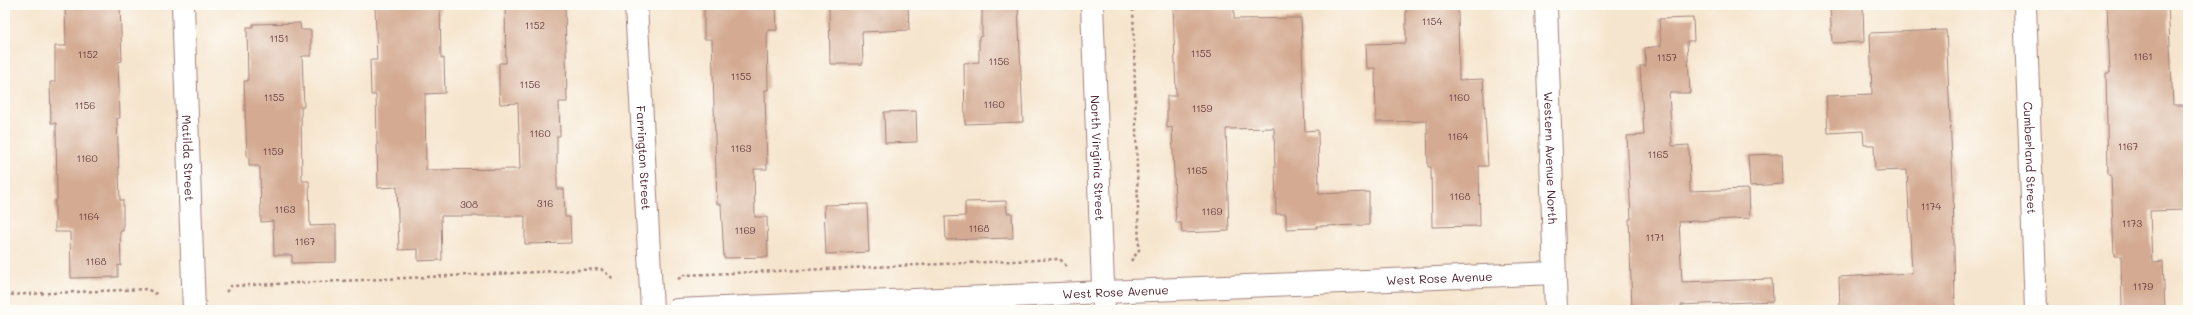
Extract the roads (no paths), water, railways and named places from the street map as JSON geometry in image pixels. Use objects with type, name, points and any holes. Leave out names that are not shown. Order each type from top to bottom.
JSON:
[{"type":"street","name":"Matilda Street","points":[[183,5],[194,310]]},
{"type":"street","name":"Farrington Street","points":[[636,5],[652,310]]},
{"type":"street","name":"North Virginia Street","points":[[1092,5],[1103,301]]},
{"type":"street","name":"Western Avenue North","points":[[1546,5],[1556,310]]},
{"type":"street","name":"Cumberland Street","points":[[2025,5],[2036,310]]},
{"type":"street","name":"West Rose Avenue","points":[[678,310],[1103,301],[1554,273]]}]
